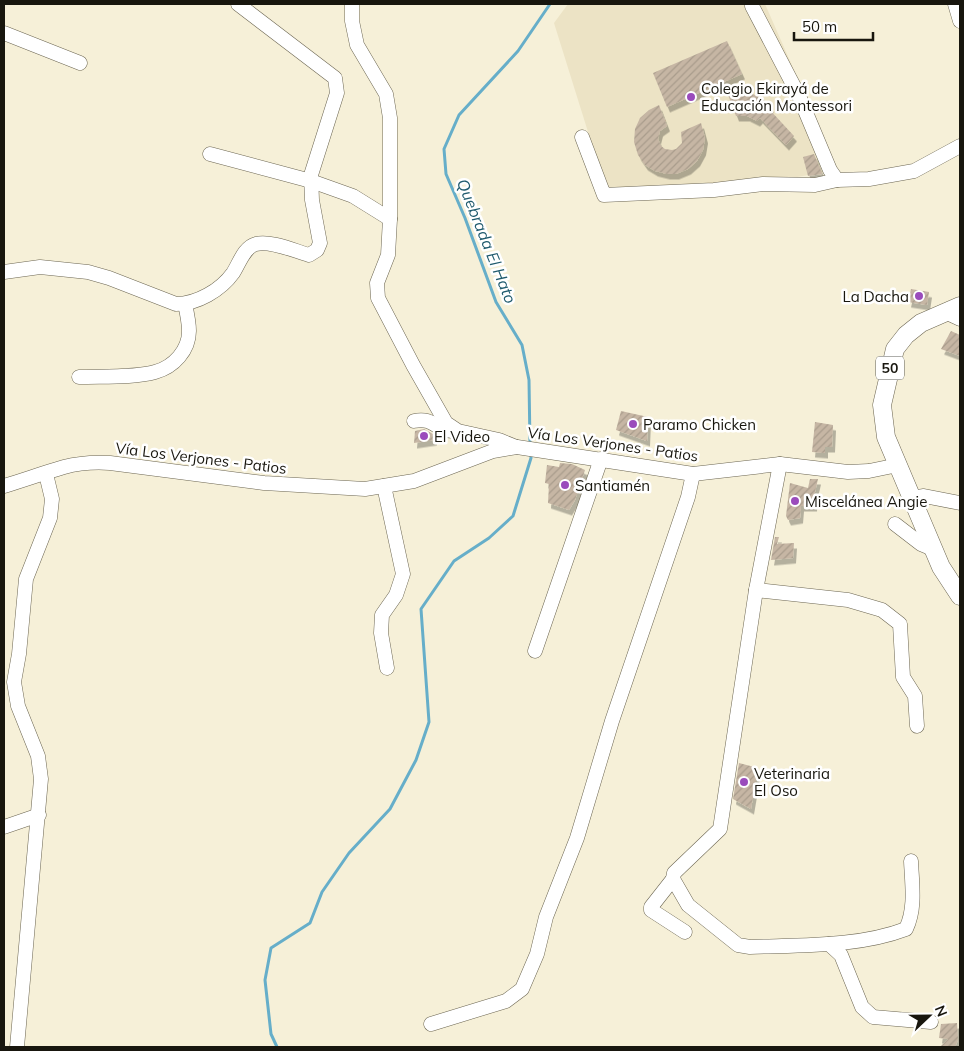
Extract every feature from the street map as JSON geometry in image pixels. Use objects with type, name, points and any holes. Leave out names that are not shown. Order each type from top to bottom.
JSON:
[{"type":"main road","name":"50","points":[[955,312],[921,323],[906,335],[895,349],[882,405],[886,437],[941,567],[960,596]]},
{"type":"street","points":[[4,272],[40,267],[88,272],[109,278],[176,304],[186,304],[215,290],[232,274],[246,250],[255,244],[266,243],[309,255],[317,250],[320,243],[312,200],[312,174],[337,92],[334,78],[238,4]]},
{"type":"street","points":[[352,4],[352,21],[357,44],[386,94],[390,118],[388,255],[377,283],[378,298],[446,423],[458,430]]},
{"type":"street","points":[[955,4],[960,21]]},
{"type":"street","points":[[752,6],[799,96],[826,162],[837,180]]},
{"type":"street","points":[[4,33],[80,63]]},
{"type":"street","points":[[582,137],[604,195],[714,190],[762,184],[815,185],[837,180],[869,179],[914,171],[960,146]]},
{"type":"street","points":[[210,154],[312,181],[353,196],[390,219]]},
{"type":"street","points":[[79,376],[156,372],[169,365],[180,357],[187,344],[189,331],[186,304]]},
{"type":"street","points":[[414,422],[428,420],[444,430],[458,430],[526,448]]},
{"type":"street","name":"Vía Los Verjones - Patios","points":[[4,486],[64,467],[90,462],[264,483],[365,489],[414,481],[493,451],[526,448],[693,474],[780,464],[848,472],[869,471],[898,464]]},
{"type":"street","points":[[535,651],[601,459]]},
{"type":"street","points":[[685,932],[652,910],[651,907],[673,879],[674,873],[720,829],[756,590],[780,464]]},
{"type":"street","points":[[17,1047],[39,814],[40,780],[38,756],[18,706],[14,682],[19,654],[26,579],[50,518],[52,499],[46,474]]},
{"type":"street","points":[[431,1024],[506,1001],[522,989],[537,954],[546,917],[576,838],[612,720],[688,497],[693,474]]},
{"type":"street","points":[[384,486],[403,574],[396,595],[382,615],[381,633],[387,668]]},
{"type":"street","points":[[912,498],[924,496],[960,503]]},
{"type":"street","points":[[895,524],[921,544],[933,549]]},
{"type":"street","points":[[756,590],[848,600],[882,610],[900,624],[904,677],[915,696],[917,726]]},
{"type":"street","points":[[4,827],[39,814]]},
{"type":"street","points":[[673,879],[688,905],[738,945],[750,948],[828,944],[891,935],[906,929],[912,917],[911,861]]},
{"type":"street","points":[[828,944],[840,955],[862,1007],[873,1017],[931,1022]]},
{"type":"shaded area","name":"Colegio Ekirayá de Educación Montessori","points":[[568,4],[765,4],[838,170],[797,177],[759,179],[608,196],[554,23]]},
{"type":"building","points":[[727,41],[742,74],[667,107],[653,73]]},
{"type":"building","points":[[727,92],[750,93],[762,98],[771,107],[769,109],[794,136],[786,145],[760,118],[757,121],[747,116],[736,116]]},
{"type":"building","points":[[659,105],[667,126],[660,131],[658,139],[661,146],[665,149],[676,149],[682,143],[681,132],[701,123],[705,138],[703,150],[697,161],[688,169],[676,174],[655,171],[645,165],[638,155],[634,142],[635,129],[640,118],[649,110]]},
{"type":"building","points":[[814,154],[822,174],[808,176],[803,157]]},
{"type":"building","name":"La Dacha","points":[[911,289],[929,292],[927,305],[908,302]]},
{"type":"building","points":[[951,331],[960,335],[960,356],[941,349]]},
{"type":"building","name":"Paramo Chicken","points":[[621,411],[648,417],[647,441],[616,430]]},
{"type":"building","points":[[815,422],[833,425],[832,447],[825,447],[825,453],[812,452]]},
{"type":"building","name":"El Video","points":[[424,429],[433,434],[434,440],[414,443],[415,431]]},
{"type":"building","name":"Santiamén","points":[[560,463],[572,464],[585,470],[575,500],[569,510],[548,503],[549,484],[545,483],[547,465],[559,467]]},
{"type":"building","name":"Miscelánea Angie","points":[[810,479],[818,479],[814,506],[801,506],[800,518],[788,520],[786,516],[790,483],[808,488]]},
{"type":"building","points":[[775,537],[779,537],[777,544],[794,543],[793,558],[771,560]]},
{"type":"building","name":"Veterinaria El Oso","points":[[739,763],[758,768],[751,809],[733,799]]},
{"type":"building","points":[[957,1023],[958,1040],[955,1047],[940,1047],[948,1039],[939,1038],[941,1024]]},
{"type":"waterway","name":"Quebrada El Hato","points":[[530,445],[529,380],[522,345],[496,302],[465,218],[446,174],[444,149],[459,115],[518,51],[550,4]]},
{"type":"waterway","name":"Quebrada El Hato","points":[[277,1047],[271,1034],[265,980],[271,948],[310,923],[322,892],[349,853],[390,809],[416,760],[429,722],[421,609],[454,561],[489,538],[513,516],[531,454]]},
{"type":"place","name":"Colegio Ekirayá de Educación Montessori","points":[[691,97]]},
{"type":"place","name":"La Dacha","points":[[919,296]]},
{"type":"place","name":"Paramo Chicken","points":[[633,424]]},
{"type":"place","name":"El Video","points":[[424,436]]},
{"type":"place","name":"Santiamén","points":[[565,485]]},
{"type":"place","name":"Miscelánea Angie","points":[[795,501]]},
{"type":"place","name":"Veterinaria El Oso","points":[[744,782]]}]
